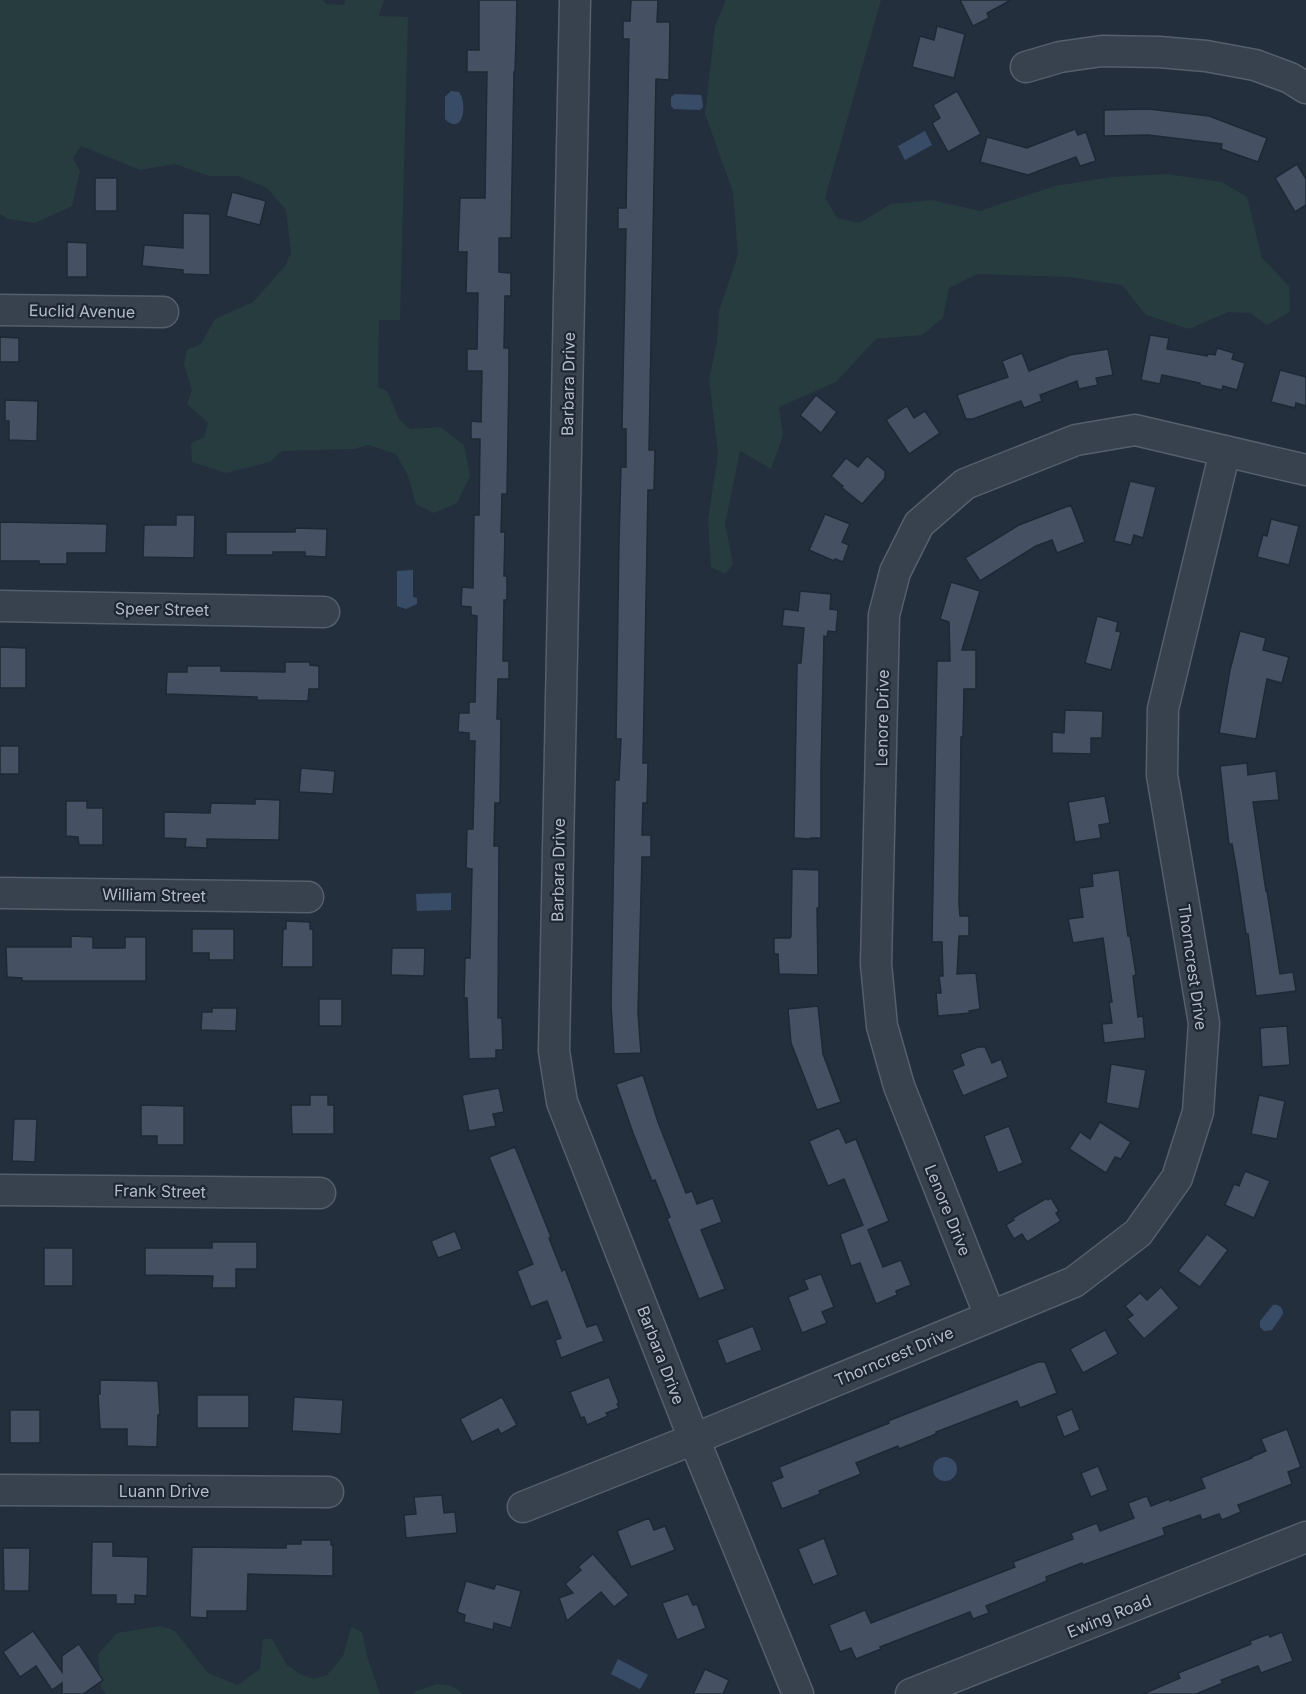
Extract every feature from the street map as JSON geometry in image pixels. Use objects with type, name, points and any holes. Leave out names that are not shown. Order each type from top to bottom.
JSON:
[{"type":"street","name":"Barbara Drive","points":[[575,0],[554,1051],[562,1102],[694,1439],[798,1694]]},
{"type":"street","points":[[1026,67],[1060,57],[1102,51],[1160,52],[1206,56],[1255,65],[1290,78],[1306,88]]},
{"type":"street","name":"Euclid Avenue","points":[[0,310],[163,312]]},
{"type":"street","name":"Lenore Drive","points":[[990,1316],[899,1086],[882,1026],[876,964],[884,615],[895,572],[919,524],[965,484],[1077,440],[1135,430],[1306,470]]},
{"type":"street","name":"Thorncrest Drive","points":[[523,1507],[1074,1282],[1138,1233],[1177,1178],[1198,1112],[1204,1023],[1162,775],[1163,709],[1225,451]]},
{"type":"street","name":"Speer Street","points":[[0,606],[324,612]]},
{"type":"street","name":"William Street","points":[[0,893],[308,897]]},
{"type":"street","name":"Frank Street","points":[[0,1190],[320,1193]]},
{"type":"street","name":"Luann Drive","points":[[0,1490],[328,1492]]},
{"type":"street","name":"Ewing Road","points":[[911,1694],[1306,1538]]},
{"type":"green space","points":[[0,0],[323,0],[326,4],[344,5],[345,0],[384,0],[379,16],[408,17],[400,320],[379,320],[378,387],[387,391],[399,419],[410,429],[440,427],[464,445],[470,476],[457,503],[434,513],[416,504],[408,476],[396,454],[368,445],[354,449],[282,451],[270,462],[226,473],[192,462],[191,443],[204,437],[208,423],[187,404],[192,390],[184,365],[187,350],[201,344],[215,319],[253,302],[285,266],[291,253],[286,210],[267,188],[238,176],[209,176],[175,164],[140,170],[81,146],[73,158],[80,171],[72,206],[35,223],[8,219],[0,214]]},
{"type":"green space","points":[[726,0],[881,0],[825,198],[837,218],[859,223],[891,204],[932,200],[980,211],[1055,186],[1112,177],[1166,174],[1222,182],[1247,197],[1262,258],[1289,286],[1290,312],[1267,325],[1250,313],[1228,312],[1189,329],[1146,315],[1122,285],[1069,277],[977,274],[949,288],[943,318],[922,335],[876,339],[836,382],[779,407],[783,436],[771,469],[740,451],[725,524],[733,564],[725,574],[711,567],[708,520],[718,453],[709,379],[717,342],[719,311],[738,255],[733,192],[705,114],[715,26]]},
{"type":"green space","points":[[161,1626],[175,1631],[208,1673],[238,1685],[260,1669],[263,1639],[272,1639],[287,1665],[300,1674],[314,1679],[327,1675],[343,1656],[351,1627],[362,1632],[367,1656],[380,1694],[106,1694],[101,1687],[98,1654],[117,1633]]},
{"type":"green space","points":[[437,1684],[452,1686],[463,1694],[413,1694]]},
{"type":"water","points":[[451,91],[459,92],[462,97],[462,117],[456,124],[451,124],[445,119],[445,97]]},
{"type":"water","points":[[675,94],[701,95],[703,107],[700,110],[674,109],[671,106],[671,97]]},
{"type":"water","points":[[925,131],[932,145],[905,160],[898,146]]},
{"type":"water","points":[[413,570],[413,597],[417,598],[417,604],[406,609],[397,606],[397,571]]},
{"type":"water","points":[[451,893],[451,910],[417,911],[416,894]]},
{"type":"water","points":[[1273,1305],[1280,1307],[1283,1314],[1272,1330],[1264,1331],[1260,1327],[1260,1321]]},
{"type":"water","points":[[945,1457],[953,1461],[957,1469],[953,1477],[945,1481],[937,1477],[933,1469],[937,1461]]},
{"type":"water","points":[[618,1659],[648,1675],[640,1689],[611,1674]]},
{"type":"building","points":[[479,0],[517,0],[511,238],[499,238],[499,272],[511,273],[511,296],[505,296],[504,348],[509,348],[507,494],[502,494],[501,532],[505,532],[504,576],[507,576],[507,600],[504,600],[503,661],[509,661],[509,679],[498,679],[497,719],[501,719],[500,803],[495,803],[494,846],[499,846],[498,1018],[502,1018],[503,1050],[496,1050],[496,1058],[469,1059],[467,998],[464,998],[465,958],[470,958],[472,869],[466,868],[467,829],[473,829],[475,741],[469,741],[469,733],[458,732],[459,713],[469,713],[469,702],[475,702],[477,616],[471,615],[471,607],[461,606],[462,587],[473,588],[474,515],[479,515],[480,439],[471,439],[471,421],[481,422],[482,371],[467,371],[467,349],[477,349],[478,293],[466,293],[467,252],[458,252],[460,198],[485,198],[487,72],[467,72],[467,50],[479,50]]},
{"type":"building","points":[[631,0],[658,0],[657,22],[670,22],[669,80],[656,79],[649,450],[655,450],[654,490],[648,490],[643,763],[648,763],[647,803],[643,803],[642,835],[651,835],[651,857],[642,857],[638,1013],[641,1053],[614,1054],[611,1005],[615,780],[619,780],[621,739],[616,739],[619,541],[621,467],[626,467],[626,429],[622,429],[626,229],[618,229],[618,208],[626,208],[629,39],[623,39],[623,21],[630,21]]},
{"type":"building","points":[[960,0],[1011,0],[987,13],[989,18],[973,26]]},
{"type":"building","points":[[937,26],[965,34],[954,78],[912,67],[920,36],[934,40]]},
{"type":"building","points":[[957,91],[981,134],[948,152],[932,123],[940,118],[933,105]]},
{"type":"building","points":[[1149,109],[1209,116],[1267,138],[1258,162],[1221,149],[1222,144],[1148,135],[1104,136],[1104,110]]},
{"type":"building","points":[[1075,129],[1078,135],[1086,132],[1096,161],[1080,166],[1076,157],[1028,175],[980,162],[987,137],[1027,148]]},
{"type":"building","points":[[1297,164],[1306,179],[1306,205],[1295,212],[1275,178]]},
{"type":"building","points":[[95,178],[117,178],[117,211],[95,211]]},
{"type":"building","points":[[232,192],[266,201],[260,225],[226,216]]},
{"type":"building","points":[[183,213],[210,214],[210,275],[183,274],[183,270],[142,266],[144,245],[183,248]]},
{"type":"building","points":[[67,242],[87,243],[87,277],[67,277]]},
{"type":"building","points":[[1150,335],[1169,338],[1167,349],[1207,356],[1208,354],[1215,355],[1217,348],[1234,353],[1232,359],[1245,363],[1237,390],[1223,386],[1222,390],[1162,375],[1160,384],[1141,380]]},
{"type":"building","points":[[0,337],[19,338],[19,362],[0,362]]},
{"type":"building","points":[[1108,349],[1113,375],[1096,378],[1098,385],[1079,389],[1077,381],[1040,395],[1042,401],[1024,408],[1021,401],[973,419],[966,419],[957,395],[1008,377],[1002,361],[1022,353],[1029,371],[1070,355]]},
{"type":"building","points":[[1280,370],[1306,377],[1306,406],[1296,403],[1295,408],[1271,402]]},
{"type":"building","points":[[816,395],[837,412],[821,433],[800,415]]},
{"type":"building","points":[[5,400],[38,401],[37,441],[9,440],[9,421],[5,421]]},
{"type":"building","points":[[907,406],[914,418],[925,411],[940,433],[909,454],[886,420]]},
{"type":"building","points":[[867,456],[885,471],[885,478],[862,504],[831,476],[846,458],[858,467]]},
{"type":"building","points":[[1130,481],[1156,487],[1143,538],[1134,535],[1131,545],[1114,541]]},
{"type":"building","points":[[1071,505],[1085,542],[1057,553],[1052,540],[1036,546],[980,581],[965,558],[1019,525]]},
{"type":"building","points":[[825,514],[850,524],[842,542],[849,545],[843,562],[835,559],[834,561],[809,550]]},
{"type":"building","points":[[176,515],[195,515],[194,558],[143,557],[144,525],[176,525]]},
{"type":"building","points":[[1271,519],[1299,526],[1289,565],[1257,557],[1263,535],[1267,536]]},
{"type":"building","points":[[0,522],[107,524],[106,553],[67,553],[67,564],[0,561]]},
{"type":"building","points":[[295,528],[327,529],[326,557],[305,556],[305,552],[226,555],[226,532],[295,532]]},
{"type":"building","points":[[951,582],[980,591],[962,650],[976,650],[976,689],[964,689],[963,737],[961,737],[959,903],[960,916],[969,916],[969,936],[959,936],[957,974],[976,973],[980,1009],[969,1011],[970,1013],[938,1016],[936,993],[941,993],[939,976],[943,976],[942,942],[932,942],[937,661],[950,661],[949,622],[940,619]]},
{"type":"building","points":[[800,591],[831,594],[830,609],[838,610],[836,632],[828,631],[827,637],[824,636],[821,838],[811,839],[794,838],[797,663],[801,663],[804,628],[782,626],[784,609],[798,611]]},
{"type":"building","points":[[1097,616],[1118,622],[1116,631],[1121,632],[1111,670],[1085,663]]},
{"type":"building","points":[[1240,631],[1266,638],[1263,650],[1289,657],[1282,683],[1267,679],[1256,739],[1219,733],[1230,670]]},
{"type":"building","points":[[0,647],[26,648],[26,688],[0,688]]},
{"type":"building","points":[[285,662],[310,662],[310,665],[319,666],[319,689],[309,689],[308,701],[166,694],[167,672],[187,672],[187,666],[221,666],[221,671],[285,672]]},
{"type":"building","points":[[1065,710],[1103,711],[1102,738],[1091,738],[1091,754],[1052,753],[1052,732],[1064,733]]},
{"type":"building","points":[[0,746],[19,746],[19,774],[0,774]]},
{"type":"building","points":[[1247,763],[1248,775],[1276,771],[1279,800],[1253,802],[1280,974],[1293,972],[1296,991],[1256,996],[1237,872],[1232,844],[1229,844],[1220,766]]},
{"type":"building","points":[[301,768],[335,771],[333,794],[299,792]]},
{"type":"building","points":[[1105,796],[1110,823],[1099,825],[1101,838],[1075,842],[1068,802]]},
{"type":"building","points":[[255,799],[280,800],[279,840],[207,839],[207,848],[185,847],[186,839],[164,838],[164,812],[210,813],[211,803],[255,804]]},
{"type":"building","points":[[66,801],[87,801],[87,808],[103,808],[103,845],[79,845],[78,837],[66,836]]},
{"type":"building","points":[[792,869],[819,870],[818,975],[779,974],[778,954],[774,954],[774,938],[790,938],[791,936]]},
{"type":"building","points":[[1119,870],[1136,975],[1133,976],[1138,1017],[1143,1016],[1145,1038],[1104,1043],[1102,1024],[1112,1023],[1109,1002],[1112,1002],[1103,938],[1073,943],[1068,919],[1083,917],[1079,888],[1093,886],[1092,874]]},
{"type":"building","points":[[286,921],[310,922],[310,929],[313,929],[313,967],[282,967],[283,929],[286,929]]},
{"type":"building","points":[[192,929],[234,929],[234,960],[209,960],[209,953],[192,953]]},
{"type":"building","points":[[71,936],[93,937],[93,948],[125,948],[125,937],[146,937],[146,981],[22,981],[22,978],[7,977],[6,947],[71,947]]},
{"type":"building","points":[[392,948],[425,948],[424,976],[391,975]]},
{"type":"building","points":[[319,999],[342,999],[342,1026],[319,1026]]},
{"type":"building","points":[[818,1006],[823,1054],[841,1102],[817,1110],[791,1043],[788,1009]]},
{"type":"building","points":[[212,1008],[237,1008],[236,1031],[201,1030],[202,1012],[212,1012]]},
{"type":"building","points":[[1287,1026],[1290,1065],[1262,1067],[1260,1028]]},
{"type":"building","points":[[978,1047],[985,1047],[992,1063],[1001,1059],[1008,1077],[963,1096],[952,1070],[964,1065],[960,1054]]},
{"type":"building","points":[[1111,1064],[1146,1070],[1139,1109],[1106,1103]]},
{"type":"building","points":[[643,1075],[658,1122],[686,1193],[692,1191],[697,1204],[713,1198],[722,1222],[701,1230],[725,1289],[699,1299],[667,1219],[670,1217],[655,1180],[652,1181],[616,1084]]},
{"type":"building","points":[[499,1088],[504,1112],[493,1114],[496,1126],[469,1131],[462,1095]]},
{"type":"building","points":[[310,1095],[328,1095],[328,1105],[334,1105],[334,1134],[292,1134],[291,1105],[310,1105]]},
{"type":"building","points":[[1259,1095],[1285,1101],[1277,1139],[1251,1134]]},
{"type":"building","points":[[141,1105],[184,1106],[184,1145],[157,1145],[157,1136],[141,1136]]},
{"type":"building","points":[[14,1119],[37,1119],[35,1162],[12,1161]]},
{"type":"building","points":[[1100,1122],[1131,1142],[1121,1159],[1115,1157],[1106,1173],[1069,1149],[1080,1132],[1090,1139]]},
{"type":"building","points":[[1009,1126],[1023,1163],[998,1173],[984,1136]]},
{"type":"building","points":[[839,1128],[846,1143],[856,1139],[889,1221],[868,1230],[883,1267],[901,1260],[911,1285],[896,1291],[897,1295],[876,1304],[860,1263],[851,1266],[840,1234],[863,1225],[844,1179],[828,1186],[809,1141]]},
{"type":"building","points":[[515,1147],[562,1271],[565,1269],[587,1327],[597,1324],[604,1341],[561,1358],[555,1340],[561,1338],[547,1301],[531,1307],[517,1271],[533,1264],[489,1157]]},
{"type":"building","points":[[1245,1171],[1270,1181],[1254,1218],[1225,1205],[1234,1184],[1239,1186]]},
{"type":"building","points":[[1047,1198],[1048,1200],[1051,1198],[1059,1211],[1056,1213],[1061,1221],[1027,1242],[1022,1234],[1014,1239],[1006,1225],[1014,1220],[1013,1218]]},
{"type":"building","points":[[455,1231],[462,1249],[438,1258],[431,1241]]},
{"type":"building","points":[[1207,1234],[1228,1250],[1200,1287],[1178,1271]]},
{"type":"building","points":[[212,1242],[257,1242],[257,1269],[236,1269],[236,1288],[212,1288],[213,1276],[145,1275],[145,1248],[212,1248]]},
{"type":"building","points":[[44,1248],[73,1248],[73,1286],[44,1286]]},
{"type":"building","points":[[821,1274],[834,1307],[822,1312],[827,1323],[802,1333],[788,1297],[808,1289],[804,1280]]},
{"type":"building","points":[[1161,1287],[1179,1308],[1144,1339],[1127,1319],[1133,1315],[1125,1306],[1140,1293],[1147,1300]]},
{"type":"building","points":[[753,1326],[762,1350],[726,1364],[717,1340]]},
{"type":"building","points":[[1105,1330],[1118,1354],[1083,1373],[1070,1349]]},
{"type":"building","points":[[1038,1362],[1045,1362],[1057,1393],[1020,1408],[1017,1401],[936,1432],[936,1434],[899,1449],[898,1446],[856,1463],[861,1474],[782,1509],[771,1482],[783,1477],[779,1467]]},
{"type":"building","points":[[609,1377],[619,1408],[606,1413],[608,1416],[587,1425],[584,1417],[581,1418],[570,1392]]},
{"type":"building","points":[[100,1380],[158,1381],[160,1415],[158,1415],[157,1447],[127,1446],[127,1429],[100,1429],[98,1394],[100,1394]]},
{"type":"building","points":[[197,1395],[249,1395],[249,1428],[197,1428]]},
{"type":"building","points":[[294,1397],[343,1400],[341,1434],[292,1431]]},
{"type":"building","points":[[502,1397],[517,1425],[501,1434],[498,1429],[472,1442],[460,1419]]},
{"type":"building","points":[[1072,1409],[1080,1430],[1064,1437],[1056,1416]]},
{"type":"building","points":[[10,1410],[40,1410],[40,1443],[10,1443]]},
{"type":"building","points":[[1287,1429],[1301,1467],[1288,1472],[1292,1484],[1238,1505],[1241,1512],[1222,1520],[1219,1514],[1202,1520],[1200,1515],[1163,1528],[1165,1535],[1046,1577],[1047,1581],[986,1606],[989,1613],[973,1619],[970,1612],[880,1647],[881,1649],[856,1659],[851,1648],[840,1652],[829,1625],[865,1610],[871,1623],[1015,1567],[1013,1562],[1073,1539],[1071,1533],[1097,1523],[1100,1531],[1134,1518],[1128,1503],[1147,1496],[1151,1506],[1205,1488],[1201,1478],[1266,1451],[1261,1439]]},
{"type":"building","points":[[1098,1466],[1108,1490],[1091,1497],[1081,1473]]},
{"type":"building","points":[[442,1495],[444,1513],[455,1512],[457,1533],[406,1538],[404,1515],[416,1514],[414,1497]]},
{"type":"building","points":[[649,1518],[654,1530],[665,1526],[675,1550],[631,1567],[617,1531]]},
{"type":"building","points":[[824,1538],[838,1575],[813,1585],[798,1549]]},
{"type":"building","points":[[301,1540],[331,1540],[333,1576],[248,1574],[247,1611],[207,1611],[207,1618],[190,1617],[192,1547],[286,1548],[286,1544],[301,1544]]},
{"type":"building","points":[[92,1542],[113,1542],[113,1556],[148,1557],[147,1596],[135,1595],[135,1604],[116,1604],[116,1595],[91,1595]]},
{"type":"building","points":[[3,1548],[30,1548],[29,1591],[4,1591]]},
{"type":"building","points":[[593,1554],[614,1578],[616,1577],[615,1579],[629,1595],[614,1607],[601,1592],[567,1621],[559,1598],[573,1593],[565,1584],[581,1570],[578,1567]]},
{"type":"building","points":[[466,1581],[494,1589],[496,1584],[521,1591],[511,1628],[494,1623],[493,1630],[464,1622],[465,1615],[457,1612]]},
{"type":"building","points":[[688,1594],[693,1605],[697,1604],[706,1628],[677,1640],[662,1603]]},
{"type":"building","points":[[33,1631],[62,1672],[62,1656],[79,1644],[103,1680],[83,1694],[62,1694],[62,1683],[52,1690],[36,1666],[20,1677],[3,1652]]},
{"type":"building","points":[[1282,1632],[1293,1661],[1261,1673],[1258,1666],[1221,1680],[1223,1683],[1196,1694],[1143,1694],[1180,1678],[1178,1673],[1251,1644],[1250,1641]]},
{"type":"building","points":[[705,1669],[729,1680],[723,1694],[693,1694]]}]
